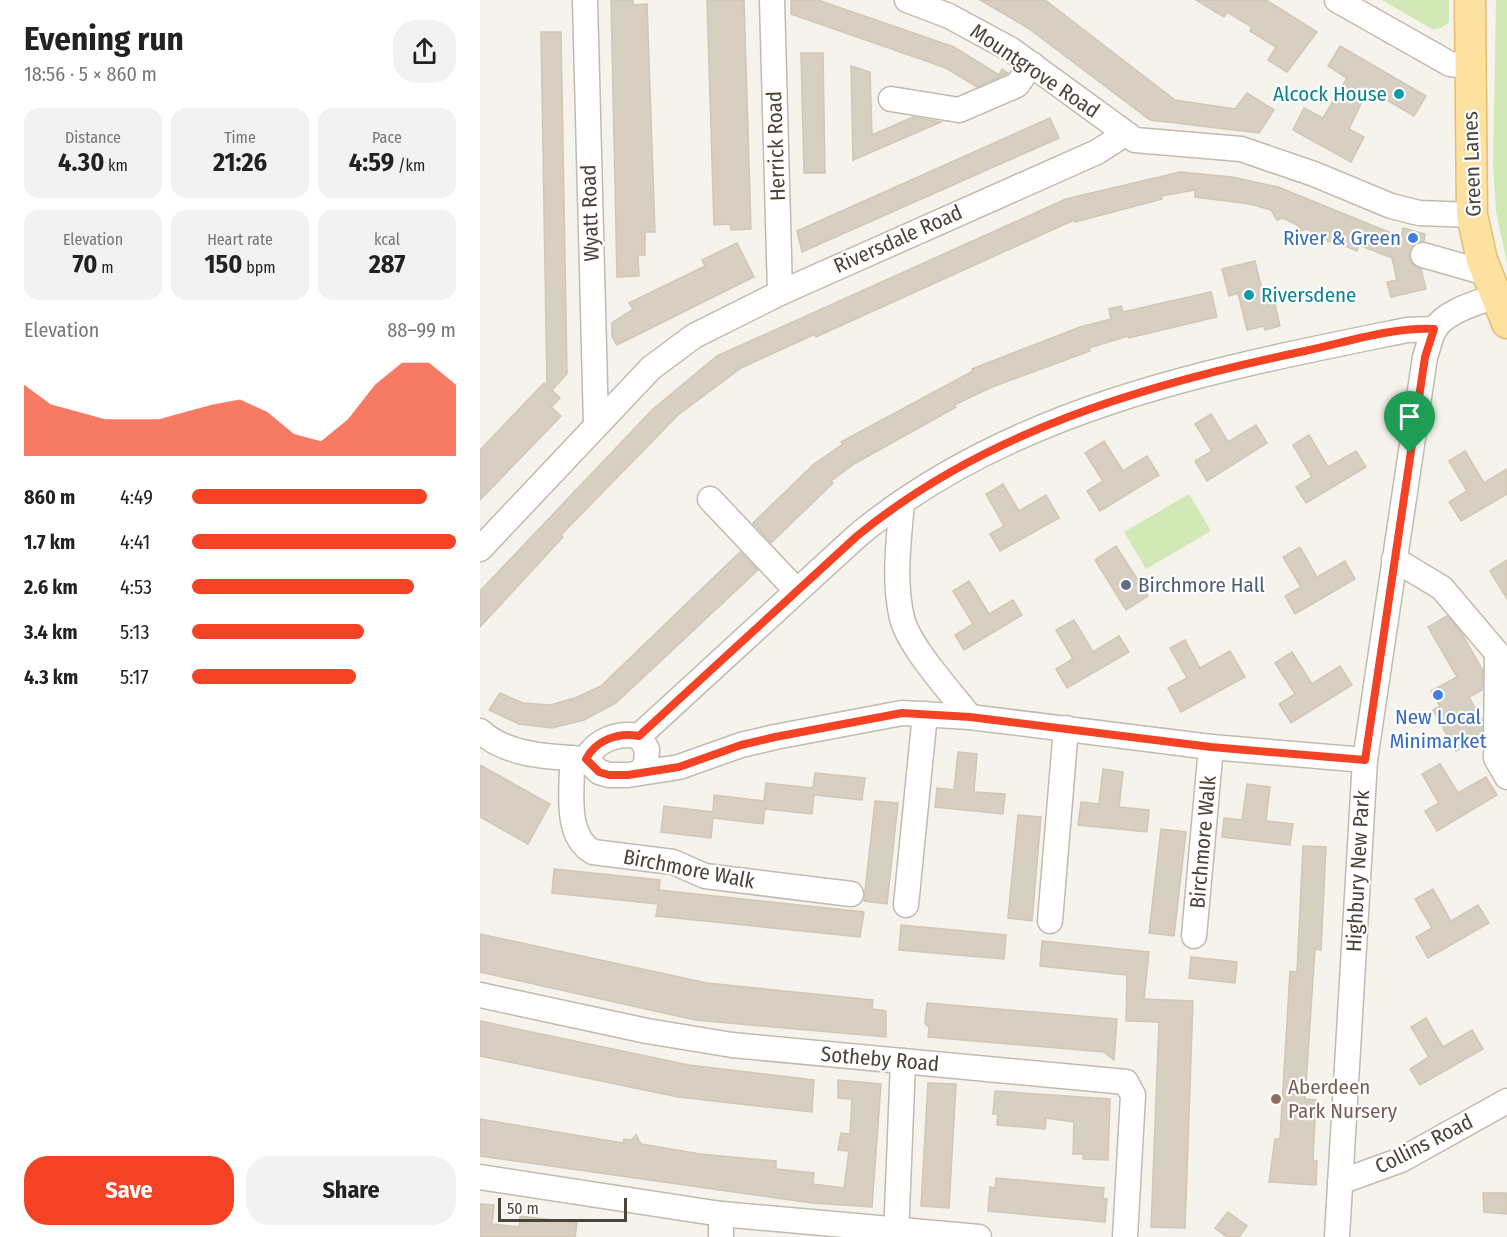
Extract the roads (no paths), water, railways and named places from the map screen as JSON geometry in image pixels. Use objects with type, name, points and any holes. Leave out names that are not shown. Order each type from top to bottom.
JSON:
[{"type":"main road","name":"Green Lanes","points":[[1470,0],[1472,215],[1497,297]]},
{"type":"street","name":"Wyatt Road","points":[[585,0],[596,425]]},
{"type":"street","name":"Herrick Road","points":[[772,0],[780,293]]},
{"type":"street","name":"Mountgrove Road","points":[[907,0],[980,31],[1032,64],[1125,134]]},
{"type":"street","points":[[1337,0],[1450,64],[1470,67]]},
{"type":"street","points":[[891,99],[959,110],[1017,85],[1032,64]]},
{"type":"street","name":"Riversdale Road","points":[[480,549],[651,368],[679,345],[780,293],[1097,152],[1125,134]]},
{"type":"street","points":[[1125,134],[1135,140],[1149,143],[1208,144],[1241,149],[1314,174],[1391,206],[1395,215],[1411,220],[1419,213],[1472,215]]},
{"type":"street","points":[[1423,255],[1497,297]]},
{"type":"street","points":[[579,759],[597,744],[621,735],[639,736],[857,536],[902,502],[955,467],[1078,412],[1134,394],[1245,363],[1407,330],[1434,329],[1465,308],[1497,297]]},
{"type":"street","name":"Highbury New Park","points":[[1337,1237],[1365,760],[1425,357],[1434,329]]},
{"type":"street","points":[[710,499],[796,590]]},
{"type":"street","points":[[902,502],[898,576],[902,620],[935,672],[970,717]]},
{"type":"street","points":[[1394,560],[1442,588],[1497,653],[1496,758],[1507,777]]},
{"type":"street","points":[[480,731],[500,744],[525,753],[579,759],[609,775],[679,767],[741,745],[830,725],[902,713],[970,717],[1211,747],[1365,760]]},
{"type":"street","points":[[906,905],[925,714]]},
{"type":"street","points":[[1050,921],[1065,728]]},
{"type":"street","points":[[639,736],[647,749],[646,764],[640,772]]},
{"type":"street","name":"Birchmore Walk","points":[[1194,936],[1211,747]]},
{"type":"street","name":"Birchmore Walk","points":[[579,759],[575,833],[585,848],[593,852],[673,862],[705,876],[851,894]]},
{"type":"street","name":"Sotheby Road","points":[[480,995],[683,1038],[732,1045],[1120,1080],[1129,1084],[1133,1095],[1125,1237]]},
{"type":"street","points":[[896,1233],[903,1060]]},
{"type":"street","name":"Collins Road","points":[[1340,1182],[1401,1160],[1507,1101]]},
{"type":"street","points":[[480,1177],[721,1226],[979,1237]]},
{"type":"place","name":"Alcock House","points":[[1399,94]]},
{"type":"place","name":"River & Green","points":[[1413,238]]},
{"type":"place","name":"Riversdene","points":[[1249,295]]},
{"type":"place","name":"Birchmore Hall","points":[[1126,585]]},
{"type":"place","name":"New Local Minimarket","points":[[1438,695]]},
{"type":"place","name":"Aberdeen Park Nursery","points":[[1276,1099]]}]
